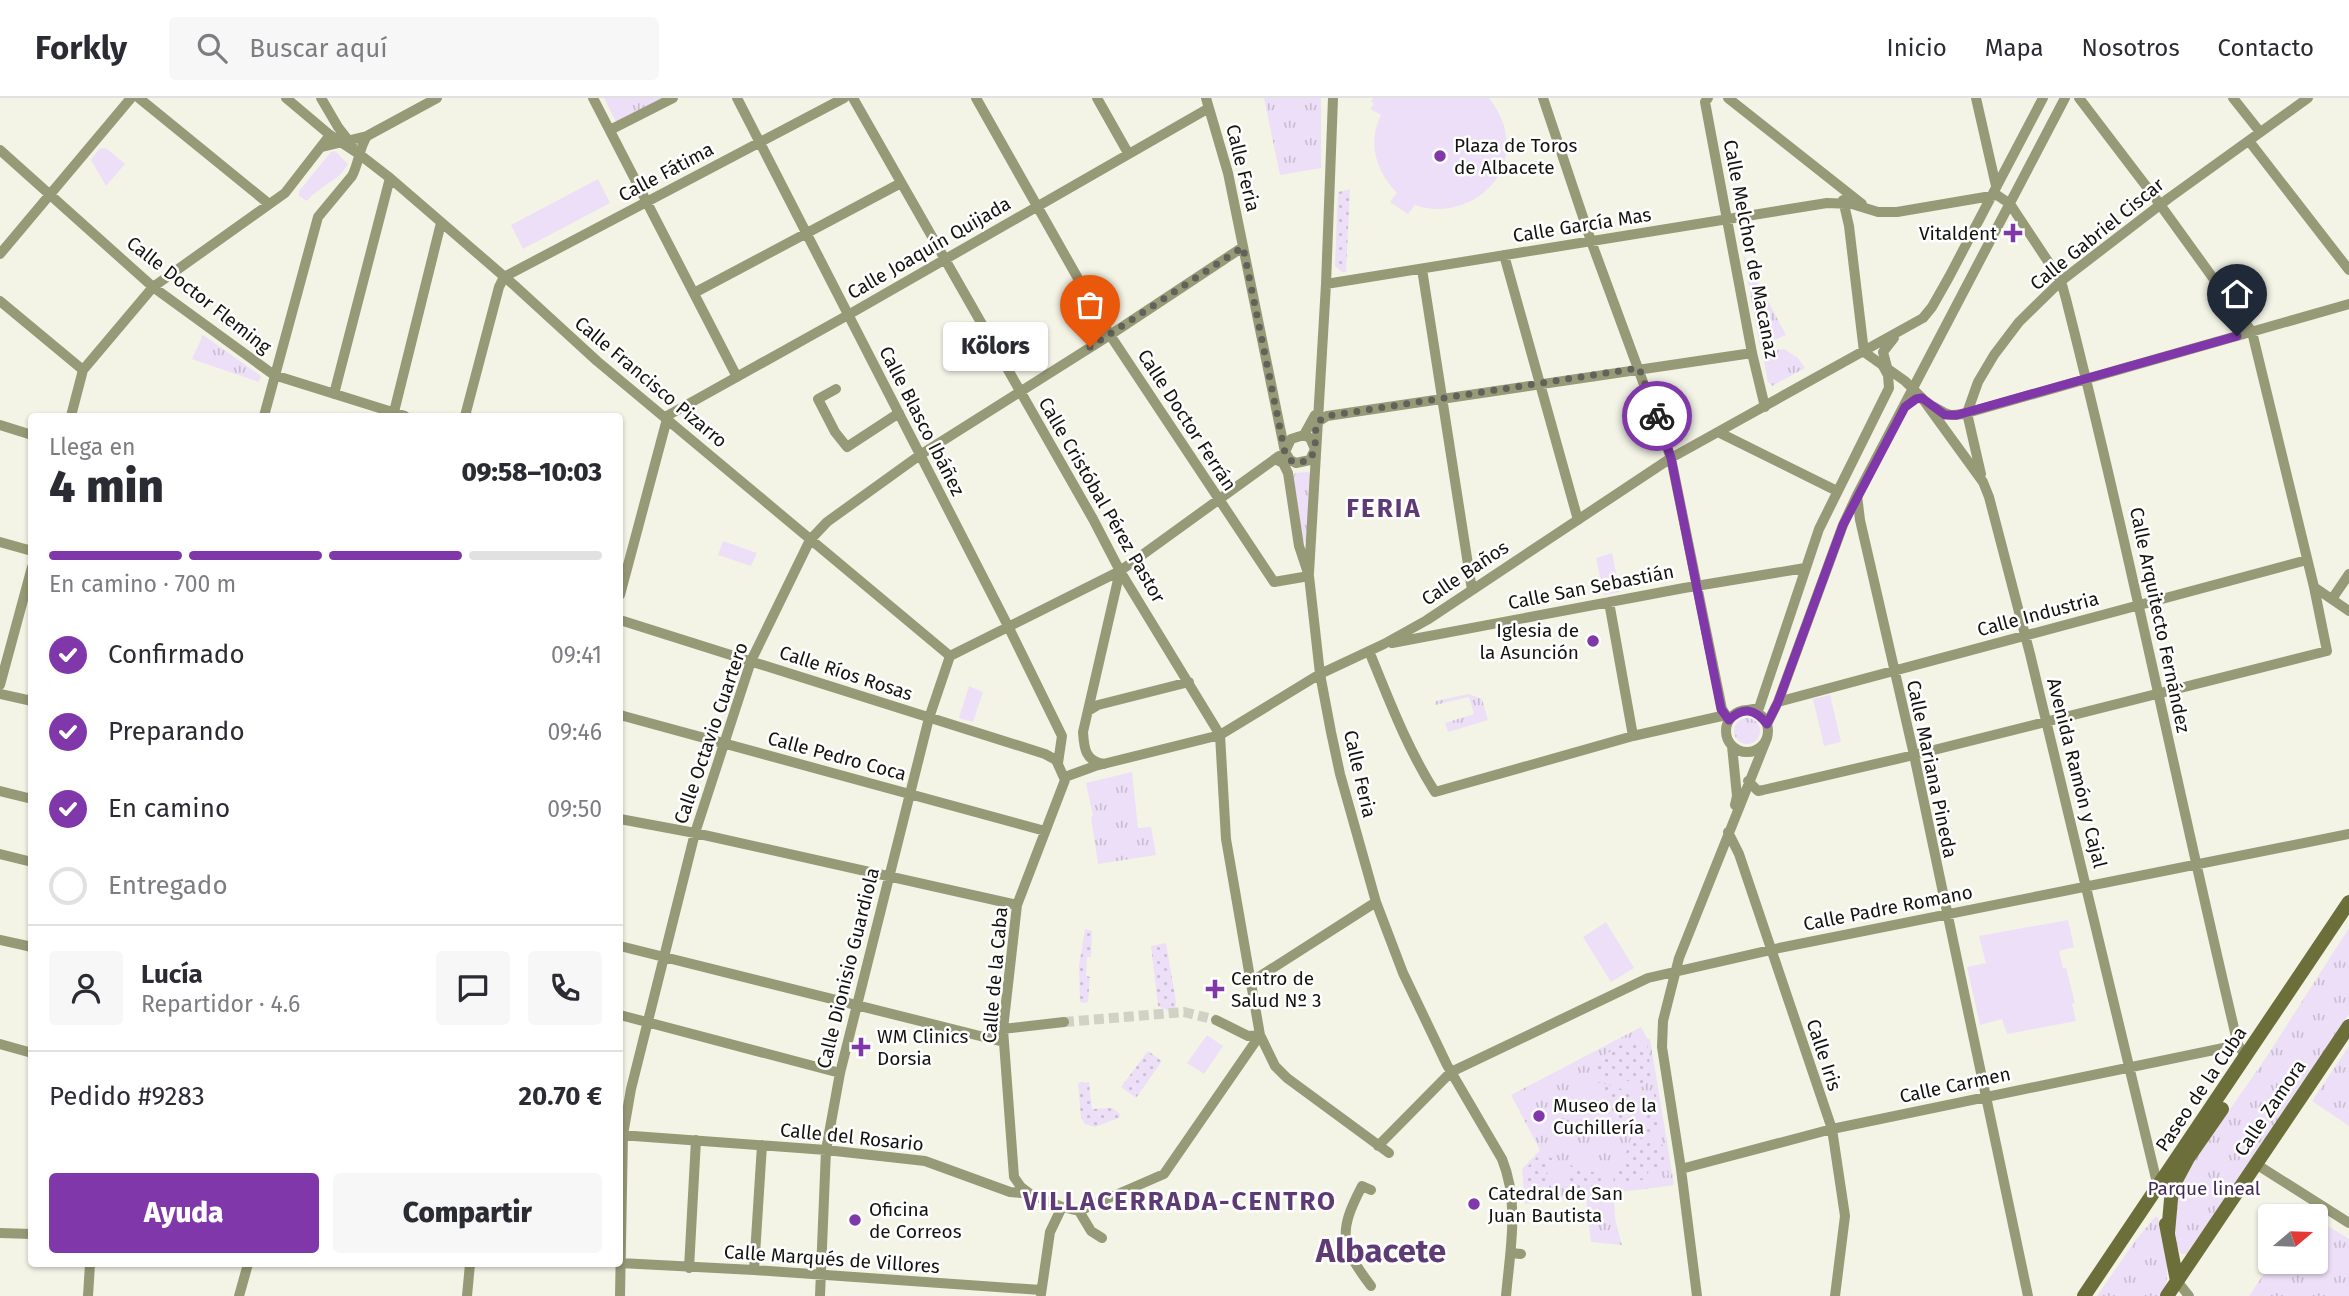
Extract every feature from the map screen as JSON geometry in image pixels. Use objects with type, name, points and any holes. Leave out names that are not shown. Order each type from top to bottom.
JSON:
[{"type":"main road","name":"Paseo de la Cuba","points":[[2084,1296],[2158,1187],[2242,1051],[2349,902]]},
{"type":"main road","name":"Calle Zamora","points":[[2167,1296],[2349,1026]]},
{"type":"main road","points":[[2168,1233],[2172,1188],[2188,1158],[2244,1075],[2242,1051]]},
{"type":"main road","points":[[2158,1187],[2177,1281]]},
{"type":"street","points":[[0,254],[131,98]]},
{"type":"street","points":[[139,98],[269,204]]},
{"type":"street","name":"Calle Francisco Pizarro","points":[[286,98],[330,135],[346,142],[390,178],[597,361],[950,656]]},
{"type":"street","points":[[321,98],[346,142]]},
{"type":"street","points":[[593,98],[737,377]]},
{"type":"street","points":[[610,130],[673,98]]},
{"type":"street","name":"Calle Blasco Ibáñez","points":[[737,98],[1062,736],[1058,763]]},
{"type":"street","name":"Calle Fátima","points":[[504,277],[844,98]]},
{"type":"street","name":"Calle Cristóbal Pérez Pastor","points":[[853,98],[1120,571],[1220,735]]},
{"type":"street","name":"Calle Doctor Ferrán","points":[[976,98],[1110,335],[1274,582],[1309,576]]},
{"type":"street","points":[[1097,98],[1128,153]]},
{"type":"street","name":"Calle Feria","points":[[1332,98],[1326,284],[1309,576],[1320,674],[1340,774],[1376,902],[1447,1076],[1502,1159],[1508,1173],[1516,1253],[1506,1296]]},
{"type":"street","points":[[1543,98],[1591,242],[1671,458],[1721,709],[1727,718],[1726,733],[1732,746],[1737,796],[1730,829]]},
{"type":"street","name":"Calle Melchor de Macanaz","points":[[1708,98],[1705,102],[1752,352],[1765,407]]},
{"type":"street","points":[[1976,98],[1995,192],[2010,204]]},
{"type":"street","points":[[1890,370],[1882,358],[1882,352],[1888,342],[1919,323],[1933,307],[2043,98]]},
{"type":"street","points":[[1697,1296],[1662,1047],[1662,1021],[1674,972],[1767,738],[1767,724],[1778,702],[1843,525],[2065,98]]},
{"type":"street","points":[[1748,781],[1758,791],[1914,755],[2327,651],[2252,332],[2079,98]]},
{"type":"street","points":[[2233,98],[2260,132]]},
{"type":"street","name":"Calle Gabriel Ciscar","points":[[1967,413],[1978,382],[1994,355],[2019,322],[2061,281],[2160,205],[2308,98]]},
{"type":"street","points":[[322,147],[368,136],[430,100]]},
{"type":"street","points":[[1735,100],[1833,182],[1873,210]]},
{"type":"street","name":"Calle Joaquín Quijada","points":[[666,418],[1038,206],[1208,103]]},
{"type":"street","name":"Calle Feria","points":[[1208,103],[1228,173],[1285,453]]},
{"type":"street","points":[[315,121],[322,117],[327,109]]},
{"type":"street","points":[[72,413],[83,370],[153,287],[285,193],[330,135]]},
{"type":"street","points":[[265,413],[318,217],[352,176],[361,145],[368,136]]},
{"type":"street","points":[[2249,141],[2349,270]]},
{"type":"street","name":"Calle Doctor Fleming","points":[[0,150],[153,287],[274,375],[387,413]]},
{"type":"street","points":[[334,394],[390,178]]},
{"type":"street","points":[[1833,182],[1844,203],[1849,221],[1864,352]]},
{"type":"street","points":[[694,293],[901,183]]},
{"type":"street","name":"Calle García Mas","points":[[1326,284],[1827,203],[1844,203],[1897,212],[1995,192]]},
{"type":"street","name":"Calle Arquitecto Fernández","points":[[2010,204],[2061,281],[2106,455],[2157,694],[2242,1051]]},
{"type":"street","points":[[394,413],[441,223]]},
{"type":"street","name":"Calle Octavio Cuartero","points":[[623,1126],[695,833],[723,743],[751,661],[810,540],[827,522],[920,454],[1110,335],[1243,247]]},
{"type":"street","points":[[1504,256],[1577,520]]},
{"type":"street","points":[[1422,269],[1472,590]]},
{"type":"street","points":[[466,413],[499,287],[504,277]]},
{"type":"street","points":[[0,301],[83,370]]},
{"type":"street","points":[[1905,407],[1916,399],[1925,400],[1945,415],[1967,413],[2349,304]]},
{"type":"street","name":"Calle Baños","points":[[1065,777],[1104,764],[1220,735],[1320,674],[1427,620],[1671,458],[1923,318]]},
{"type":"street","points":[[1316,423],[1327,416],[1752,352]]},
{"type":"street","name":"Avenida Ramón y Cajal","points":[[1864,352],[1925,400],[1983,482],[2025,636],[2158,1187]]},
{"type":"street","points":[[1369,651],[1403,735],[1435,792],[1633,737],[1727,718],[1741,711],[1759,708],[1805,568],[1837,491],[1889,388],[1888,375],[1880,363]]},
{"type":"street","points":[[836,389],[818,399],[835,432],[847,447],[899,413]]},
{"type":"street","name":"Calle Feria","points":[[1285,453],[1291,439],[1304,435],[1317,411]]},
{"type":"street","points":[[1967,413],[1983,482]]},
{"type":"street","points":[[623,583],[666,418]]},
{"type":"street","points":[[0,425],[28,434]]},
{"type":"street","points":[[1720,433],[1837,491]]},
{"type":"street","points":[[950,656],[1120,571],[1217,499],[1285,453],[1290,460],[1302,464],[1310,460],[1315,449],[1310,438],[1304,435]]},
{"type":"street","name":"Calle Feria","points":[[1275,459],[1279,459],[1287,469],[1299,546],[1309,576]]},
{"type":"street","name":"Calle Mariana Pineda","points":[[1857,495],[1858,514],[1914,755],[2028,1296]]},
{"type":"street","points":[[0,542],[28,550]]},
{"type":"street","name":"Calle Industria","points":[[1778,702],[2307,560]]},
{"type":"street","name":"Calle San Sebastián","points":[[1384,644],[1805,568]]},
{"type":"street","points":[[1104,764],[1094,762],[1087,755],[1083,732],[1120,571]]},
{"type":"street","points":[[2332,599],[2349,573]]},
{"type":"street","points":[[0,685],[28,582]]},
{"type":"street","points":[[2314,587],[2349,611]]},
{"type":"street","points":[[1609,602],[1633,737]]},
{"type":"street","name":"Calle Ríos Rosas","points":[[623,621],[1051,756],[1058,763]]},
{"type":"street","name":"Calle Dionisio Guardiola","points":[[820,1296],[826,1150],[840,1073],[929,718],[950,656]]},
{"type":"street","points":[[1088,711],[1098,705],[1189,682]]},
{"type":"street","points":[[0,694],[28,700]]},
{"type":"street","points":[[1748,710],[1759,714],[1767,724]]},
{"type":"street","name":"Calle Pedro Coca","points":[[623,716],[1045,831]]},
{"type":"street","points":[[1220,735],[1226,839],[1260,1035],[1279,1071],[1389,1153]]},
{"type":"street","points":[[1732,746],[1741,751],[1755,750],[1767,738]]},
{"type":"street","points":[[1058,763],[1065,777]]},
{"type":"street","name":"Calle de la Caba","points":[[1030,1194],[1014,1177],[1003,1029],[1017,905],[1065,777]]},
{"type":"street","points":[[0,791],[28,798]]},
{"type":"street","points":[[623,820],[695,833],[1017,905]]},
{"type":"street","name":"Calle Iris","points":[[1730,829],[1832,1129],[1845,1216],[1835,1296]]},
{"type":"street","name":"Calle Padre Romano","points":[[1378,1146],[1447,1076],[1648,978],[1770,950],[2349,834]]},
{"type":"street","points":[[0,854],[28,861]]},
{"type":"street","points":[[1251,982],[1376,902]]},
{"type":"street","points":[[0,940],[28,946]]},
{"type":"street","points":[[623,947],[1004,1042]]},
{"type":"street","points":[[623,1016],[840,1073]]},
{"type":"street","points":[[1216,1020],[1248,1036],[1260,1035]]},
{"type":"street","points":[[1003,1029],[1064,1022]]},
{"type":"street","points":[[1102,1238],[1091,1231],[1079,1211],[1164,1174],[1260,1035]]},
{"type":"street","points":[[0,1044],[28,1052]]},
{"type":"street","name":"Calle Carmen","points":[[1681,1170],[1832,1129],[2131,1067],[2242,1051]]},
{"type":"street","points":[[623,1088],[631,1090]]},
{"type":"street","name":"Calle del Rosario","points":[[623,1135],[826,1150],[925,1161],[1010,1192],[1030,1194],[1079,1211]]},
{"type":"street","points":[[689,1268],[696,1140]]},
{"type":"street","points":[[754,1270],[762,1145]]},
{"type":"street","points":[[2256,1164],[2349,1223]]},
{"type":"street","points":[[1371,1190],[1362,1186],[1344,1231],[1349,1252],[1371,1286]]},
{"type":"street","points":[[1041,1293],[1050,1232],[1062,1207]]},
{"type":"street","points":[[0,1233],[28,1234]]},
{"type":"street","name":"Calle Marqués de Villores","points":[[623,1263],[754,1270],[1041,1293]]},
{"type":"street","points":[[88,1296],[89,1267]]},
{"type":"street","points":[[239,1296],[247,1267]]},
{"type":"street","points":[[467,1296],[470,1267]]},
{"type":"street","name":"Calle Octavio Cuartero","points":[[620,1267],[620,1296]]},
{"type":"street","points":[[2177,1281],[2189,1296]]},
{"type":"green space","points":[[604,98],[662,98],[616,122]]},
{"type":"green space","points":[[1264,98],[1321,98],[1321,168],[1280,175]]},
{"type":"green space","name":"Plaza de Toros de Albacete","points":[[1373,98],[1489,98],[1500,116],[1505,132],[1506,155],[1501,171],[1492,185],[1480,196],[1449,208],[1432,209],[1415,205],[1408,214],[1390,202],[1397,193],[1384,176],[1376,156],[1375,136],[1381,115],[1370,109],[1374,104],[1371,101]]},
{"type":"green space","points":[[106,148],[125,164],[106,186],[91,160],[99,149]]},
{"type":"green space","points":[[335,151],[348,164],[344,170],[307,201],[299,196],[299,191],[331,152]]},
{"type":"green space","points":[[598,179],[610,203],[523,249],[511,225]]},
{"type":"green space","points":[[1350,189],[1346,272],[1342,272],[1335,266],[1338,192]]},
{"type":"green space","points":[[1743,254],[1786,335],[1760,346]]},
{"type":"green space","points":[[203,335],[261,376],[259,382],[192,359]]},
{"type":"green space","points":[[1784,349],[1798,358],[1805,368],[1772,386],[1768,382],[1762,352]]},
{"type":"green space","points":[[1295,473],[1311,474],[1305,542],[1293,478]]},
{"type":"green space","points":[[723,541],[757,553],[751,566],[718,555]]},
{"type":"green space","points":[[1612,553],[1620,592],[1604,595],[1596,558]]},
{"type":"green space","points":[[969,686],[983,692],[973,722],[959,718]]},
{"type":"green space","points":[[1468,694],[1482,699],[1488,720],[1448,732],[1445,723],[1474,714],[1469,697],[1435,705],[1436,701]]},
{"type":"green space","points":[[1830,695],[1841,742],[1824,746],[1813,699]]},
{"type":"green space","points":[[1747,718],[1757,721],[1760,731],[1757,741],[1747,744],[1737,741],[1734,731],[1737,721]]},
{"type":"green space","points":[[1132,772],[1138,828],[1151,827],[1156,855],[1098,864],[1086,783]]},
{"type":"green space","points":[[2068,920],[2074,947],[2059,951],[2075,1003],[2072,1004],[2076,1021],[2007,1034],[2002,1019],[1980,1025],[1967,967],[1986,963],[1979,936]]},
{"type":"green space","points":[[1606,922],[1634,968],[1611,982],[1583,937]]},
{"type":"green space","name":"Parque lineal","points":[[2349,928],[2349,1014],[2187,1254],[2181,1254],[2173,1229],[2177,1185],[2265,1059]]},
{"type":"green space","points":[[1085,929],[1092,931],[1091,957],[1087,957],[1086,976],[1090,977],[1088,1001],[1085,1003],[1080,1002],[1079,966]]},
{"type":"green space","points":[[1166,943],[1176,1001],[1175,1010],[1169,1011],[1158,1006],[1151,946]]},
{"type":"green space","points":[[1641,1027],[1650,1039],[1674,1185],[1614,1193],[1615,1219],[1622,1245],[1591,1242],[1586,1197],[1525,1204],[1522,1169],[1540,1150],[1511,1095]]},
{"type":"green space","points":[[1207,1035],[1223,1046],[1204,1074],[1187,1063]]},
{"type":"green space","points":[[1630,1040],[1635,1045],[1647,1043],[1652,1078],[1642,1087],[1597,1074],[1592,1067],[1594,1061]]},
{"type":"green space","points":[[2349,1046],[2349,1126],[2312,1101]]},
{"type":"green space","points":[[1148,1051],[1162,1061],[1136,1098],[1121,1087]]},
{"type":"green space","points":[[1595,1081],[1638,1094],[1627,1125],[1614,1119]]},
{"type":"green space","points":[[1089,1082],[1092,1109],[1112,1108],[1120,1114],[1119,1118],[1095,1127],[1085,1124],[1081,1118],[1078,1083]]},
{"type":"green space","points":[[1655,1088],[1662,1137],[1633,1128],[1635,1122],[1645,1116],[1646,1097]]},
{"type":"green space","points":[[1632,1135],[1663,1145],[1668,1175],[1665,1176],[1660,1168],[1654,1167],[1648,1172],[1648,1179],[1613,1184],[1614,1175],[1620,1171]]},
{"type":"green space","points":[[1539,1155],[1555,1159],[1546,1170],[1552,1193],[1525,1196],[1524,1170]]},
{"type":"green space","points":[[1570,1165],[1602,1175],[1599,1188],[1567,1190],[1566,1184],[1573,1175]]},
{"type":"green space","name":"Parque lineal","points":[[2155,1217],[2158,1217],[2167,1267],[2162,1296],[2097,1296],[2135,1241]]},
{"type":"green space","points":[[2328,1226],[2349,1239],[2349,1296],[2249,1296],[2264,1274],[2328,1274]]},
{"type":"tunnel","points":[[1064,1022],[1184,1012],[1216,1020]]},
{"type":"way so far","points":[[1090,347],[1243,247],[1285,453],[1296,463],[1302,464],[1313,456],[1316,423],[1327,416],[1639,368],[1657,416]]},
{"type":"place","name":"Plaza de Toros de Albacete","points":[[1440,156]]},
{"type":"place","name":"Vitaldent","points":[[2013,233]]},
{"type":"place","name":"Kölors","points":[[1090,347]]},
{"type":"place","name":"Iglesia de la Asunción","points":[[1593,641]]},
{"type":"place","name":"Centro de Salud Nº 3","points":[[1215,989]]},
{"type":"place","name":"WM Clinics Dorsia","points":[[861,1047]]},
{"type":"place","name":"Museo de la Cuchillería","points":[[1539,1116]]},
{"type":"place","name":"Catedral de San Juan Bautista","points":[[1474,1204]]},
{"type":"place","name":"Oficina de Correos","points":[[855,1220]]},
{"type":"district","name":"FERIA","points":[[1384,508]]},
{"type":"district","name":"VILLACERRADA-CENTRO","points":[[1180,1201]]},
{"type":"district","name":"Albacete","points":[[1381,1251]]},
{"type":"route","points":[[1657,416],[1671,458],[1721,709],[1729,720],[1741,711],[1753,711],[1767,724],[1778,702],[1843,525],[1905,407],[1922,398],[1945,415],[1957,415],[2237,336]]}]
